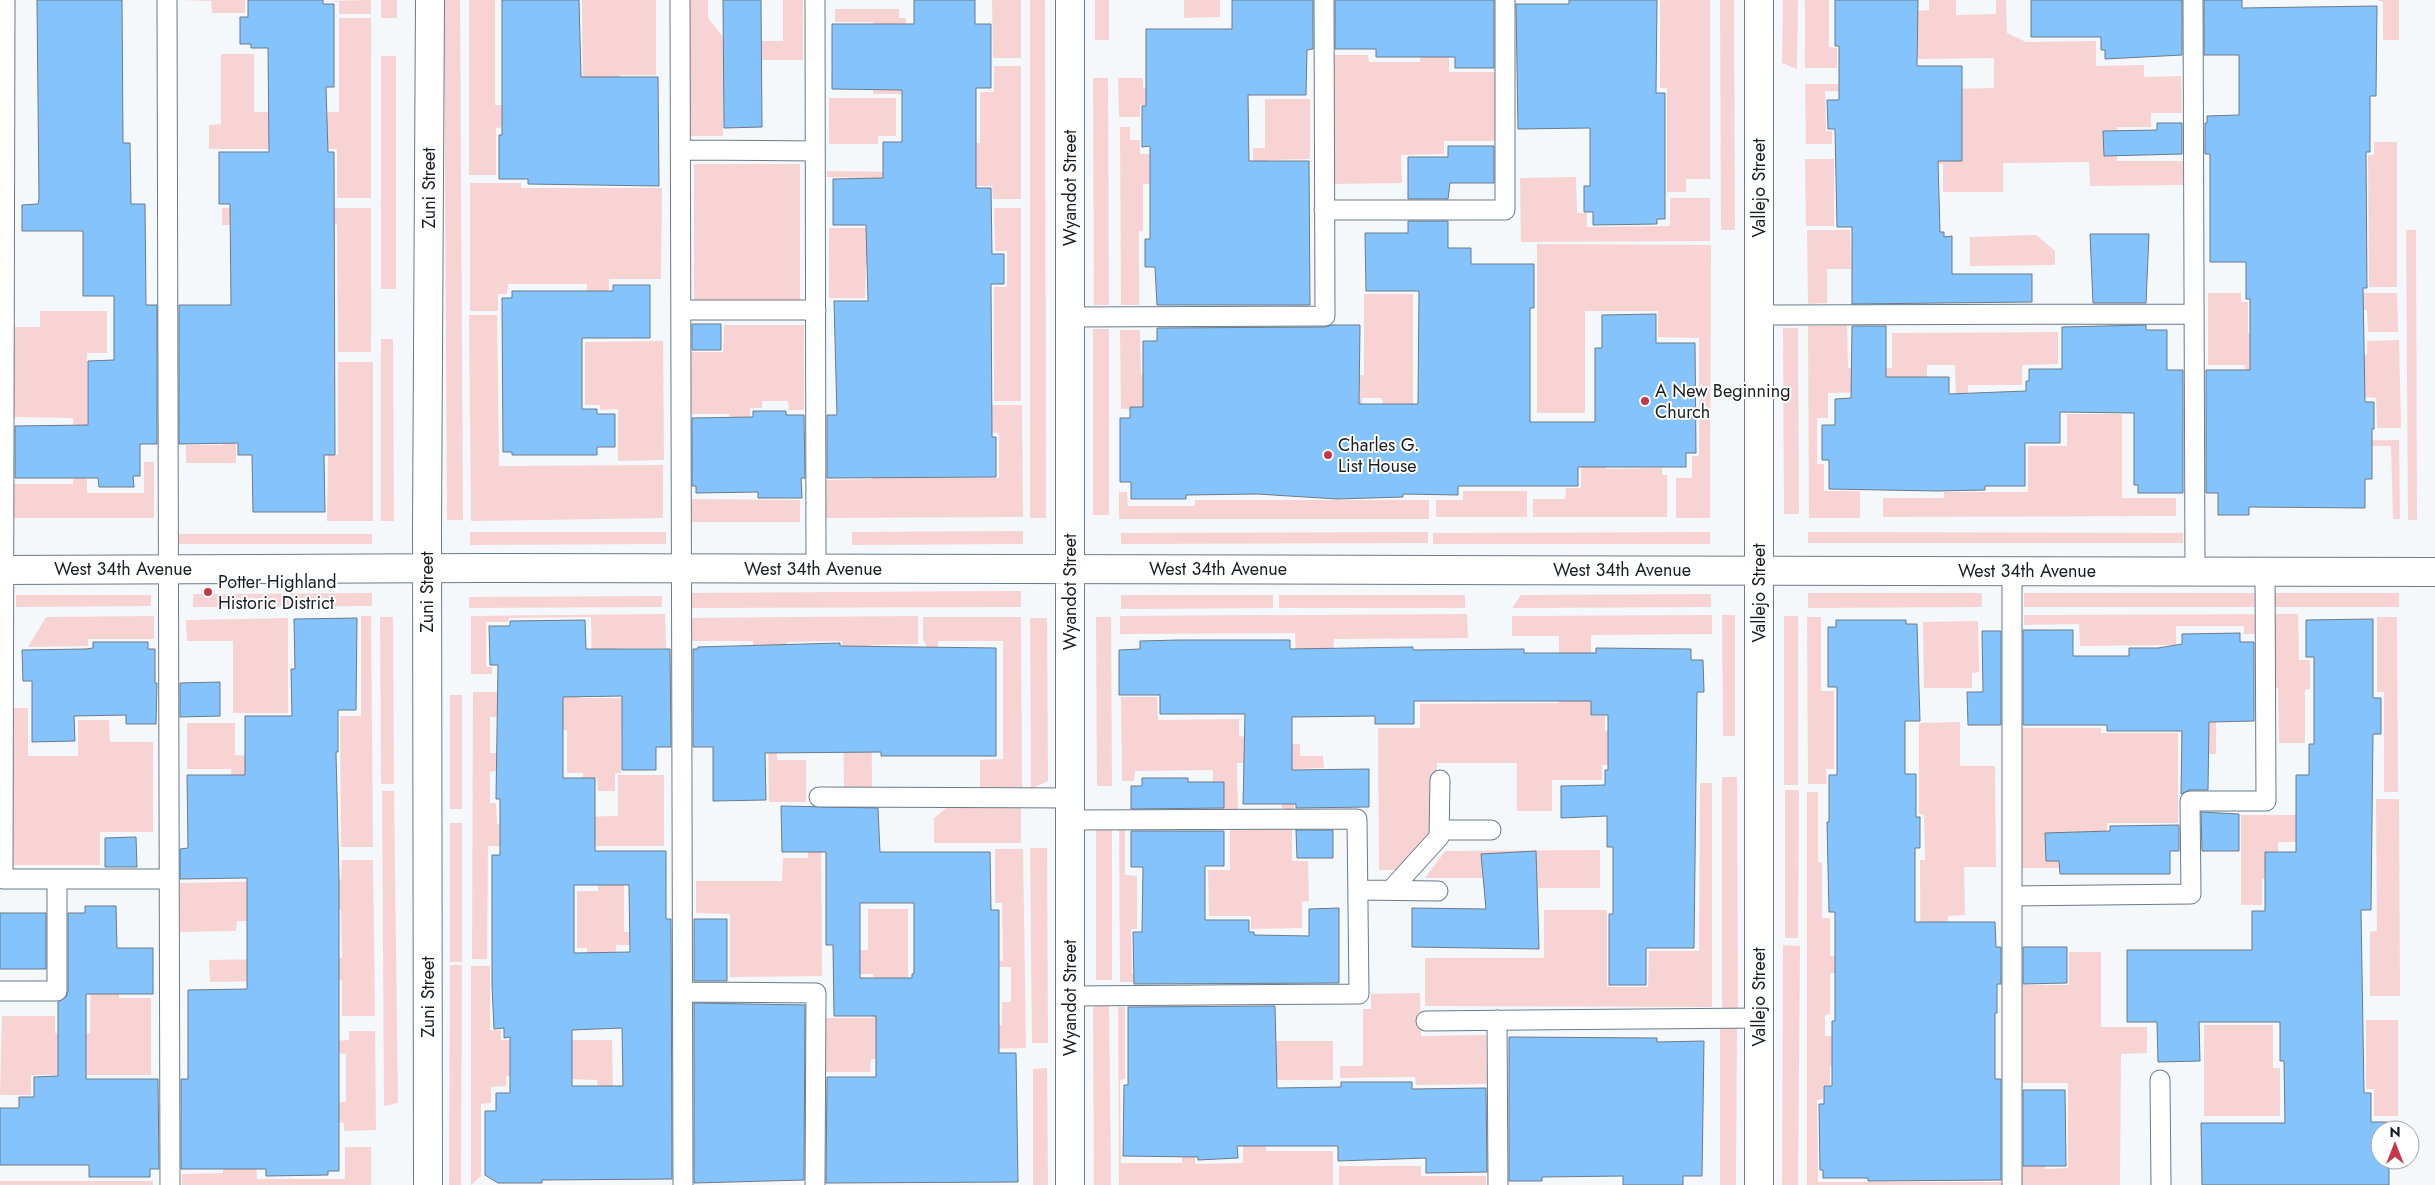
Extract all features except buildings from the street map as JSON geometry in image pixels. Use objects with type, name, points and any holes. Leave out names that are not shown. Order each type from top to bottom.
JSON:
[{"type":"street","name":"Zuni Street","points":[[428,1185],[430,0]]},
{"type":"street","name":"Wyandot Street","points":[[1070,0],[1070,1185]]},
{"type":"street","name":"Vallejo Street","points":[[1759,0],[1759,1185]]},
{"type":"street","name":"West 34th Avenue","points":[[2,570],[681,568],[2435,572]]},
{"type":"lane","points":[[5,0],[2,570],[3,880],[169,879]]},
{"type":"lane","points":[[167,0],[170,1185]]},
{"type":"lane","points":[[680,0],[683,1185]]},
{"type":"lane","points":[[815,0],[816,569]]},
{"type":"lane","points":[[1070,317],[1325,316],[1324,0]]},
{"type":"lane","points":[[1324,210],[1505,210],[1505,0]]},
{"type":"lane","points":[[2193,0],[2195,571]]},
{"type":"lane","points":[[680,150],[815,151]]},
{"type":"lane","points":[[681,310],[816,310]]},
{"type":"lane","points":[[1759,315],[2194,314]]},
{"type":"lane","points":[[2012,571],[2012,1185]]},
{"type":"lane","points":[[2012,896],[2191,894],[2190,801],[2266,801],[2266,571]]},
{"type":"lane","points":[[1391,890],[1439,837],[1440,780]]},
{"type":"lane","points":[[820,797],[1070,809],[1357,819],[1360,994],[1070,996]]},
{"type":"lane","points":[[1439,830],[1491,830]]},
{"type":"lane","points":[[0,991],[57,991],[57,880]]},
{"type":"lane","points":[[1358,890],[1438,891]]},
{"type":"lane","points":[[683,992],[816,993],[815,1185]]},
{"type":"lane","points":[[1426,1021],[1759,1018]]},
{"type":"lane","points":[[1497,1020],[1498,1185]]},
{"type":"lane","points":[[2160,1080],[2161,1185]]},
{"type":"shaded area","points":[[180,0],[245,0],[245,13],[212,13],[211,1]]},
{"type":"shaded area","points":[[371,0],[371,14],[339,14],[339,2],[327,1]]},
{"type":"shaded area","points":[[381,0],[397,0],[397,18],[381,18]]},
{"type":"shaded area","points":[[444,0],[460,0],[463,520],[447,520]]},
{"type":"shaded area","points":[[469,0],[495,0],[495,105],[506,105],[506,127],[496,128],[496,175],[469,175]]},
{"type":"shaded area","points":[[582,0],[656,0],[656,75],[620,75],[620,129],[583,129]]},
{"type":"shaded area","points":[[684,0],[708,0],[708,18],[723,37],[723,136],[684,136]]},
{"type":"shaded area","points":[[783,0],[803,0],[803,60],[725,60],[725,41],[783,41]]},
{"type":"shaded area","points":[[992,0],[1021,0],[1021,58],[993,58]]},
{"type":"shaded area","points":[[1030,0],[1045,0],[1046,518],[1030,518]]},
{"type":"shaded area","points":[[1095,0],[1109,0],[1109,40],[1095,40]]},
{"type":"shaded area","points":[[1184,0],[1220,0],[1220,17],[1184,18]]},
{"type":"shaded area","points":[[1420,0],[1449,0],[1449,72],[1495,72],[1495,141],[1444,141],[1444,154],[1401,155],[1402,183],[1334,184],[1333,55],[1368,55],[1369,62],[1420,62]]},
{"type":"shaded area","points":[[1660,0],[1710,0],[1710,179],[1686,179],[1686,192],[1667,192],[1667,88],[1660,88]]},
{"type":"shaded area","points":[[1720,0],[1734,0],[1735,230],[1721,230]]},
{"type":"shaded area","points":[[1783,0],[1798,0],[1797,69],[1782,63]]},
{"type":"shaded area","points":[[1805,0],[1829,0],[1829,47],[1837,48],[1837,68],[1805,68]]},
{"type":"shaded area","points":[[1929,0],[1956,0],[1956,15],[1996,14],[1996,0],[2006,0],[2007,33],[2026,42],[2096,41],[2096,66],[2144,65],[2144,77],[2181,76],[2182,113],[2151,113],[2151,127],[2117,127],[2117,161],[2183,161],[2183,185],[2090,186],[2089,162],[2003,163],[2003,192],[1943,192],[1943,164],[1838,165],[1904,90],[1994,88],[1994,58],[1918,59],[1917,11],[1929,10]]},
{"type":"shaded area","points":[[2377,0],[2399,0],[2399,40],[2383,40],[2383,2]]},
{"type":"shaded area","points":[[835,9],[899,9],[899,18],[906,18],[906,94],[873,94],[873,22],[835,22]]},
{"type":"shaded area","points":[[339,18],[371,18],[371,198],[337,198],[337,149],[209,149],[209,125],[221,124],[221,54],[254,54],[254,112],[339,112]]},
{"type":"shaded area","points":[[381,56],[396,56],[396,289],[381,289]]},
{"type":"shaded area","points":[[994,66],[1021,66],[1021,199],[993,199],[992,186],[938,186],[974,143],[980,143],[980,92],[994,92]]},
{"type":"shaded area","points":[[1093,78],[1108,78],[1109,305],[1094,305]]},
{"type":"shaded area","points":[[1118,78],[1143,78],[1143,88],[1151,89],[1149,105],[1140,105],[1140,117],[1119,117]]},
{"type":"shaded area","points":[[1805,84],[1893,84],[1893,91],[1825,91],[1826,131],[1832,131],[1832,144],[1806,144]]},
{"type":"shaded area","points":[[829,98],[896,98],[896,136],[878,136],[878,144],[829,144]]},
{"type":"shaded area","points":[[1265,99],[1310,99],[1310,159],[1268,160],[1268,182],[1253,182],[1253,148],[1265,148]]},
{"type":"shaded area","points":[[1120,127],[1130,127],[1130,140],[1140,140],[1140,154],[1153,154],[1153,184],[1143,184],[1143,231],[1139,231],[1139,305],[1121,305]]},
{"type":"shaded area","points":[[2374,142],[2397,142],[2397,287],[2369,287],[2368,155],[2374,155]]},
{"type":"shaded area","points":[[1805,159],[1834,159],[1834,226],[1806,226]]},
{"type":"shaded area","points":[[694,164],[800,164],[800,302],[694,302]]},
{"type":"shaded area","points":[[827,171],[899,172],[899,198],[868,178],[827,177]]},
{"type":"shaded area","points":[[1576,177],[1577,213],[1587,213],[1587,227],[1670,226],[1670,198],[1710,198],[1710,241],[1521,242],[1520,178]]},
{"type":"shaded area","points":[[470,183],[521,183],[521,188],[662,188],[661,279],[609,279],[608,333],[587,333],[587,284],[508,284],[507,294],[498,294],[498,311],[470,311]]},
{"type":"shaded area","points":[[222,208],[371,208],[371,352],[338,352],[337,224],[222,225]]},
{"type":"shaded area","points":[[994,208],[1021,208],[1021,401],[994,401],[994,287],[1007,287],[1007,251],[995,251]]},
{"type":"shaded area","points":[[829,228],[912,228],[912,264],[866,264],[865,298],[829,298]]},
{"type":"shaded area","points":[[1807,230],[1850,230],[1851,269],[1827,269],[1827,303],[1808,304]]},
{"type":"shaded area","points":[[2406,230],[2416,230],[2417,520],[2408,520]]},
{"type":"shaded area","points":[[2036,235],[2055,251],[2055,265],[1970,266],[1970,237]]},
{"type":"shaded area","points":[[1537,244],[1711,245],[1710,518],[1676,518],[1676,478],[1692,478],[1692,456],[1699,456],[1699,338],[1658,337],[1658,311],[1585,311],[1585,413],[1537,413]]},
{"type":"shaded area","points":[[2208,293],[2241,293],[2241,302],[2248,302],[2248,333],[2275,333],[2245,436],[2245,365],[2208,365]]},
{"type":"shaded area","points":[[2322,293],[2397,293],[2398,332],[2368,332],[2367,310],[2342,310]]},
{"type":"shaded area","points":[[1364,294],[1413,294],[1413,405],[1383,405],[1382,398],[1362,398],[1362,421],[1331,375],[1364,375]]},
{"type":"shaded area","points":[[40,311],[107,311],[107,353],[87,353],[87,493],[144,493],[144,462],[154,462],[154,518],[14,518],[14,484],[73,484],[73,418],[13,417],[14,327],[40,327]]},
{"type":"shaded area","points":[[469,315],[497,315],[499,466],[663,465],[663,518],[471,521]]},
{"type":"shaded area","points":[[724,325],[804,325],[804,410],[789,410],[788,401],[762,401],[762,408],[750,408],[750,492],[737,492],[737,423],[730,423],[729,414],[688,414],[688,352],[723,352]]},
{"type":"shaded area","points":[[1847,325],[1848,368],[1892,368],[1892,333],[2058,332],[2058,364],[2022,365],[2022,385],[1968,385],[1968,399],[1956,399],[1955,365],[1927,365],[1927,397],[1878,392],[1828,393],[1828,418],[1817,418],[1817,464],[1824,464],[1824,491],[1860,491],[1860,518],[1809,518],[1808,326]]},
{"type":"shaded area","points":[[1783,328],[1798,328],[1799,514],[1784,514]]},
{"type":"shaded area","points":[[1093,329],[1109,329],[1109,515],[1093,515]]},
{"type":"shaded area","points":[[1120,330],[1140,330],[1141,375],[1178,375],[1201,409],[1121,409]]},
{"type":"shaded area","points":[[381,339],[393,339],[394,521],[381,521]]},
{"type":"shaded area","points":[[2399,340],[2401,428],[2377,428],[2376,398],[2364,397],[2318,356],[2367,355],[2367,341]]},
{"type":"shaded area","points":[[663,341],[664,460],[618,461],[618,409],[600,410],[600,405],[585,405],[585,342]]},
{"type":"shaded area","points":[[338,362],[373,362],[373,521],[327,521],[328,455],[338,455]]},
{"type":"shaded area","points":[[991,405],[1022,405],[1023,517],[826,518],[826,480],[872,479],[872,458],[887,458],[887,478],[999,478],[999,433],[991,432]]},
{"type":"shaded area","points":[[2067,414],[2122,414],[2122,498],[2176,498],[2176,516],[1883,517],[1883,498],[1944,498],[1944,492],[2028,492],[2028,446],[2067,446]]},
{"type":"shaded area","points":[[223,422],[236,422],[236,463],[186,463],[186,445],[223,445]]},
{"type":"shaded area","points":[[2399,440],[2400,519],[2393,519],[2391,446],[2323,447],[2322,441]]},
{"type":"shaded area","points":[[1581,457],[1605,457],[1606,469],[1662,468],[1662,475],[1667,475],[1667,517],[1533,517],[1533,499],[1565,499],[1566,488],[1581,488]]},
{"type":"shaded area","points":[[1463,491],[1527,491],[1527,517],[1436,517],[1436,500],[1463,500]]},
{"type":"shaded area","points":[[1119,492],[1127,492],[1128,506],[1195,506],[1195,500],[1429,500],[1429,519],[1119,519]]},
{"type":"shaded area","points":[[687,499],[800,500],[800,522],[687,522]]},
{"type":"shaded area","points":[[1023,531],[1023,544],[852,545],[852,532]]},
{"type":"shaded area","points":[[470,532],[666,532],[666,544],[470,545]]},
{"type":"shaded area","points":[[1428,532],[1428,543],[1121,544],[1121,533]]},
{"type":"shaded area","points":[[1710,532],[1710,544],[1433,544],[1433,533]]},
{"type":"shaded area","points":[[1808,532],[2183,533],[2183,543],[1808,543]]},
{"type":"shaded area","points":[[177,534],[372,534],[372,544],[177,544]]},
{"type":"shaded area","points":[[1021,591],[1021,607],[688,608],[687,593]]},
{"type":"shaded area","points":[[372,593],[372,606],[193,607],[193,594]]},
{"type":"shaded area","points":[[1808,593],[1982,593],[1982,607],[1808,608]]},
{"type":"shaded area","points":[[2024,593],[2399,593],[2399,607],[2024,607]]},
{"type":"shaded area","points":[[1711,594],[1711,607],[1512,608],[1521,595]]},
{"type":"shaded area","points":[[16,595],[151,595],[151,606],[16,607]]},
{"type":"shaded area","points":[[1121,595],[1273,595],[1273,608],[1121,609]]},
{"type":"shaded area","points":[[1279,595],[1465,595],[1465,608],[1279,608]]},
{"type":"shaded area","points":[[662,596],[662,607],[469,608],[469,597]]},
{"type":"shaded area","points":[[665,614],[666,648],[617,648],[617,665],[592,665],[591,617],[509,618],[508,622],[486,622],[486,667],[492,667],[492,674],[471,674],[471,616]]},
{"type":"shaded area","points":[[1467,614],[1468,638],[1334,639],[1333,654],[1296,654],[1295,633],[1120,634],[1120,616]]},
{"type":"shaded area","points":[[2298,614],[2299,660],[2310,660],[2310,689],[2305,690],[2305,743],[2279,743],[2278,688],[2261,688],[2260,634],[2244,634],[2244,626],[2176,626],[2176,645],[2080,646],[2079,624],[2024,625],[2024,615]]},
{"type":"shaded area","points":[[1712,615],[1712,634],[1591,635],[1591,716],[1605,716],[1605,731],[1614,732],[1614,765],[1602,765],[1602,780],[1552,780],[1552,811],[1517,811],[1517,763],[1437,763],[1437,835],[1404,870],[1379,870],[1378,728],[1420,728],[1420,704],[1559,703],[1559,636],[1512,636],[1512,616]]},
{"type":"shaded area","points":[[1722,615],[1735,615],[1735,736],[1723,736]]},
{"type":"shaded area","points":[[154,616],[154,639],[88,639],[88,646],[28,647],[46,617]]},
{"type":"shaded area","points":[[361,616],[371,616],[373,847],[341,847],[340,716],[361,716]]},
{"type":"shaded area","points":[[918,616],[918,644],[871,645],[872,788],[844,788],[842,641],[787,642],[787,687],[776,687],[777,760],[806,760],[806,802],[769,802],[768,735],[754,687],[753,641],[687,641],[687,618]]},
{"type":"shaded area","points":[[1784,616],[1798,616],[1798,785],[1784,785]]},
{"type":"shaded area","points":[[380,617],[393,617],[394,784],[381,784]]},
{"type":"shaded area","points":[[923,617],[1021,617],[1022,787],[980,788],[980,760],[1003,759],[1003,641],[938,641],[938,686],[926,687],[926,644],[923,640]]},
{"type":"shaded area","points":[[1096,617],[1111,617],[1112,786],[1097,786]]},
{"type":"shaded area","points":[[1807,617],[1821,617],[1821,691],[1834,691],[1834,769],[1826,769],[1827,784],[1808,784]]},
{"type":"shaded area","points":[[2377,617],[2397,617],[2398,792],[2384,792],[2384,692],[2377,692]]},
{"type":"shaded area","points":[[288,618],[288,713],[233,713],[233,641],[187,641],[186,620]]},
{"type":"shaded area","points":[[1030,618],[1047,618],[1048,781],[1031,789]]},
{"type":"shaded area","points":[[1978,621],[1979,672],[1972,673],[1972,688],[1924,688],[1923,622]]},
{"type":"shaded area","points":[[579,673],[580,698],[666,698],[666,731],[621,731],[621,773],[615,773],[615,791],[598,791],[597,778],[583,778],[583,773],[567,773],[567,730],[549,729],[548,698]]},
{"type":"shaded area","points":[[473,692],[497,692],[497,717],[490,717],[490,753],[496,753],[496,771],[490,772],[490,803],[496,803],[497,824],[618,816],[618,775],[664,775],[664,846],[488,846],[487,959],[472,959]]},
{"type":"shaded area","points":[[450,695],[462,695],[462,809],[450,809]]},
{"type":"shaded area","points":[[1121,697],[1157,697],[1158,720],[1239,719],[1239,736],[1247,737],[1248,745],[1300,744],[1300,756],[1323,756],[1324,768],[1294,769],[1294,810],[1282,810],[1281,763],[1237,763],[1238,812],[1213,813],[1213,770],[1135,771],[1134,781],[1122,781]]},
{"type":"shaded area","points":[[12,708],[28,708],[28,756],[78,756],[78,720],[109,720],[110,742],[153,742],[153,832],[100,832],[100,865],[12,865]]},
{"type":"shaded area","points":[[2181,710],[2216,710],[2216,754],[2181,754]]},
{"type":"shaded area","points":[[1960,722],[1960,766],[1995,766],[1996,867],[1964,867],[1965,915],[1948,916],[1949,1071],[1921,1071],[1920,860],[1925,860],[1924,815],[1919,814],[1919,723]]},
{"type":"shaded area","points":[[187,723],[235,723],[235,755],[250,756],[250,779],[232,779],[231,769],[187,769]]},
{"type":"shaded area","points":[[2019,728],[2101,728],[2101,733],[2178,733],[2178,823],[2107,823],[2107,868],[2019,868]]},
{"type":"shaded area","points":[[1722,777],[1737,777],[1738,1008],[1722,1008]]},
{"type":"shaded area","points":[[1700,783],[1712,783],[1712,1007],[1425,1006],[1425,958],[1544,958],[1544,910],[1607,910],[1607,987],[1648,987],[1649,951],[1699,951]]},
{"type":"shaded area","points":[[1785,790],[1799,790],[1798,938],[1785,938]]},
{"type":"shaded area","points":[[382,791],[394,791],[398,1103],[384,1106]]},
{"type":"shaded area","points":[[1807,792],[1818,792],[1818,862],[1822,863],[1822,918],[1830,918],[1830,956],[1856,955],[1856,973],[1830,973],[1830,1014],[1825,1015],[1825,1036],[1835,1036],[1835,1066],[1830,1066],[1830,1085],[1823,1085],[1823,1099],[1817,1100],[1818,1182],[2007,1182],[2007,1185],[1807,1185]]},
{"type":"shaded area","points":[[2376,799],[2399,799],[2400,996],[2370,996],[2370,932],[2377,931]]},
{"type":"shaded area","points":[[950,805],[1021,805],[1021,843],[934,843],[934,818]]},
{"type":"shaded area","points":[[808,813],[821,813],[822,976],[730,977],[730,914],[696,913],[696,881],[782,881],[783,858],[808,858]]},
{"type":"shaded area","points":[[2241,815],[2298,815],[2298,842],[2278,842],[2278,879],[2262,879],[2262,905],[2241,905]]},
{"type":"shaded area","points":[[450,823],[462,823],[462,962],[450,962]]},
{"type":"shaded area","points":[[1096,825],[1112,825],[1112,980],[1096,980]]},
{"type":"shaded area","points":[[1119,829],[1125,829],[1125,875],[1137,876],[1137,929],[1131,929],[1132,974],[1271,974],[1271,982],[1120,982]]},
{"type":"shaded area","points":[[1230,829],[1292,829],[1292,861],[1308,861],[1309,901],[1302,902],[1302,928],[1251,929],[1251,916],[1209,916],[1208,870],[1230,870]]},
{"type":"shaded area","points":[[1030,848],[1047,848],[1048,1043],[1032,1043]]},
{"type":"shaded area","points":[[995,849],[1023,849],[1026,1048],[972,1049],[972,1026],[1002,1025],[1002,1002],[1011,1002],[1011,967],[983,967],[983,961],[1003,961],[1002,903],[995,903]]},
{"type":"shaded area","points":[[1600,850],[1600,888],[1520,888],[1519,878],[1425,878],[1445,851]]},
{"type":"shaded area","points":[[598,851],[624,851],[624,932],[666,932],[666,945],[616,945],[617,989],[587,967],[587,948],[577,948],[577,891],[598,891]]},
{"type":"shaded area","points":[[342,860],[373,860],[375,1016],[342,1016],[342,980],[210,982],[209,960],[342,958],[341,909],[254,910],[254,921],[237,921],[236,931],[180,932],[180,883],[341,880]]},
{"type":"shaded area","points":[[868,909],[908,909],[908,1021],[904,1059],[871,1059],[870,1072],[826,1072],[826,1018],[873,1018],[873,974],[833,974],[833,950],[868,950]]},
{"type":"shaded area","points":[[1783,945],[1800,946],[1798,1185],[1782,1185]]},
{"type":"shaded area","points":[[2069,952],[2101,952],[2101,1027],[2147,1027],[2147,1053],[2121,1054],[2120,1185],[2020,1185],[2020,1164],[2045,1164],[2045,1169],[2068,1168],[2068,1083],[2022,1083],[2022,985],[2069,985]]},
{"type":"shaded area","points":[[91,961],[119,961],[119,998],[151,998],[151,1075],[31,1075],[31,1095],[0,1095],[2,1016],[55,1016],[55,1033],[90,1033]]},
{"type":"shaded area","points":[[450,965],[462,965],[461,1185],[449,1185]]},
{"type":"shaded area","points":[[471,966],[490,966],[490,1030],[501,1030],[501,1040],[612,1040],[613,1099],[598,1093],[597,1080],[506,1076],[506,1086],[491,1087],[491,1103],[481,1104],[481,1176],[471,1185]]},
{"type":"shaded area","points":[[1420,993],[1421,1036],[1486,1035],[1487,1084],[1416,1085],[1415,1077],[1340,1078],[1340,1066],[1363,1066],[1363,1009],[1371,1009],[1371,994]]},
{"type":"shaded area","points":[[1109,1003],[1111,1185],[1094,1185],[1093,1007]]},
{"type":"shaded area","points":[[1118,1007],[1125,1007],[1125,1079],[1120,1080],[1121,1163],[1182,1163],[1182,1085],[1194,1085],[1195,1164],[1243,1163],[1243,1140],[1266,1117],[1266,1151],[1333,1151],[1333,1185],[1119,1185]]},
{"type":"shaded area","points":[[2366,1020],[2398,1020],[2398,1116],[2374,1116],[2374,1089],[2366,1089]]},
{"type":"shaded area","points":[[2204,1025],[2273,1025],[2273,1068],[2280,1068],[2280,1116],[2204,1116]]},
{"type":"shaded area","points":[[1720,1028],[1737,1028],[1736,1185],[1720,1185]]},
{"type":"shaded area","points":[[349,1031],[375,1031],[376,1130],[344,1131],[344,1123],[223,1103],[346,1102],[346,1054],[334,1053],[334,1041],[349,1040]]},
{"type":"shaded area","points":[[1258,1041],[1333,1041],[1333,1080],[1131,1080]]},
{"type":"shaded area","points":[[1047,1068],[1048,1185],[1033,1185],[1033,1069]]},
{"type":"shaded area","points":[[345,1147],[371,1147],[371,1185],[182,1185],[182,1174],[223,1173],[223,1157],[256,1157],[257,1179],[345,1179]]},
{"type":"shaded area","points":[[1339,1166],[1421,1166],[1421,1176],[1486,1176],[1486,1185],[1339,1185]]},
{"type":"shaded area","points":[[0,1181],[153,1181],[153,1185],[0,1185]]},
{"type":"place","name":"A New Beginning Church","points":[[1645,401]]},
{"type":"place","name":"Charles G. List House","points":[[1328,455]]},
{"type":"place","name":"Potter Highland Historic District","points":[[208,592]]}]
